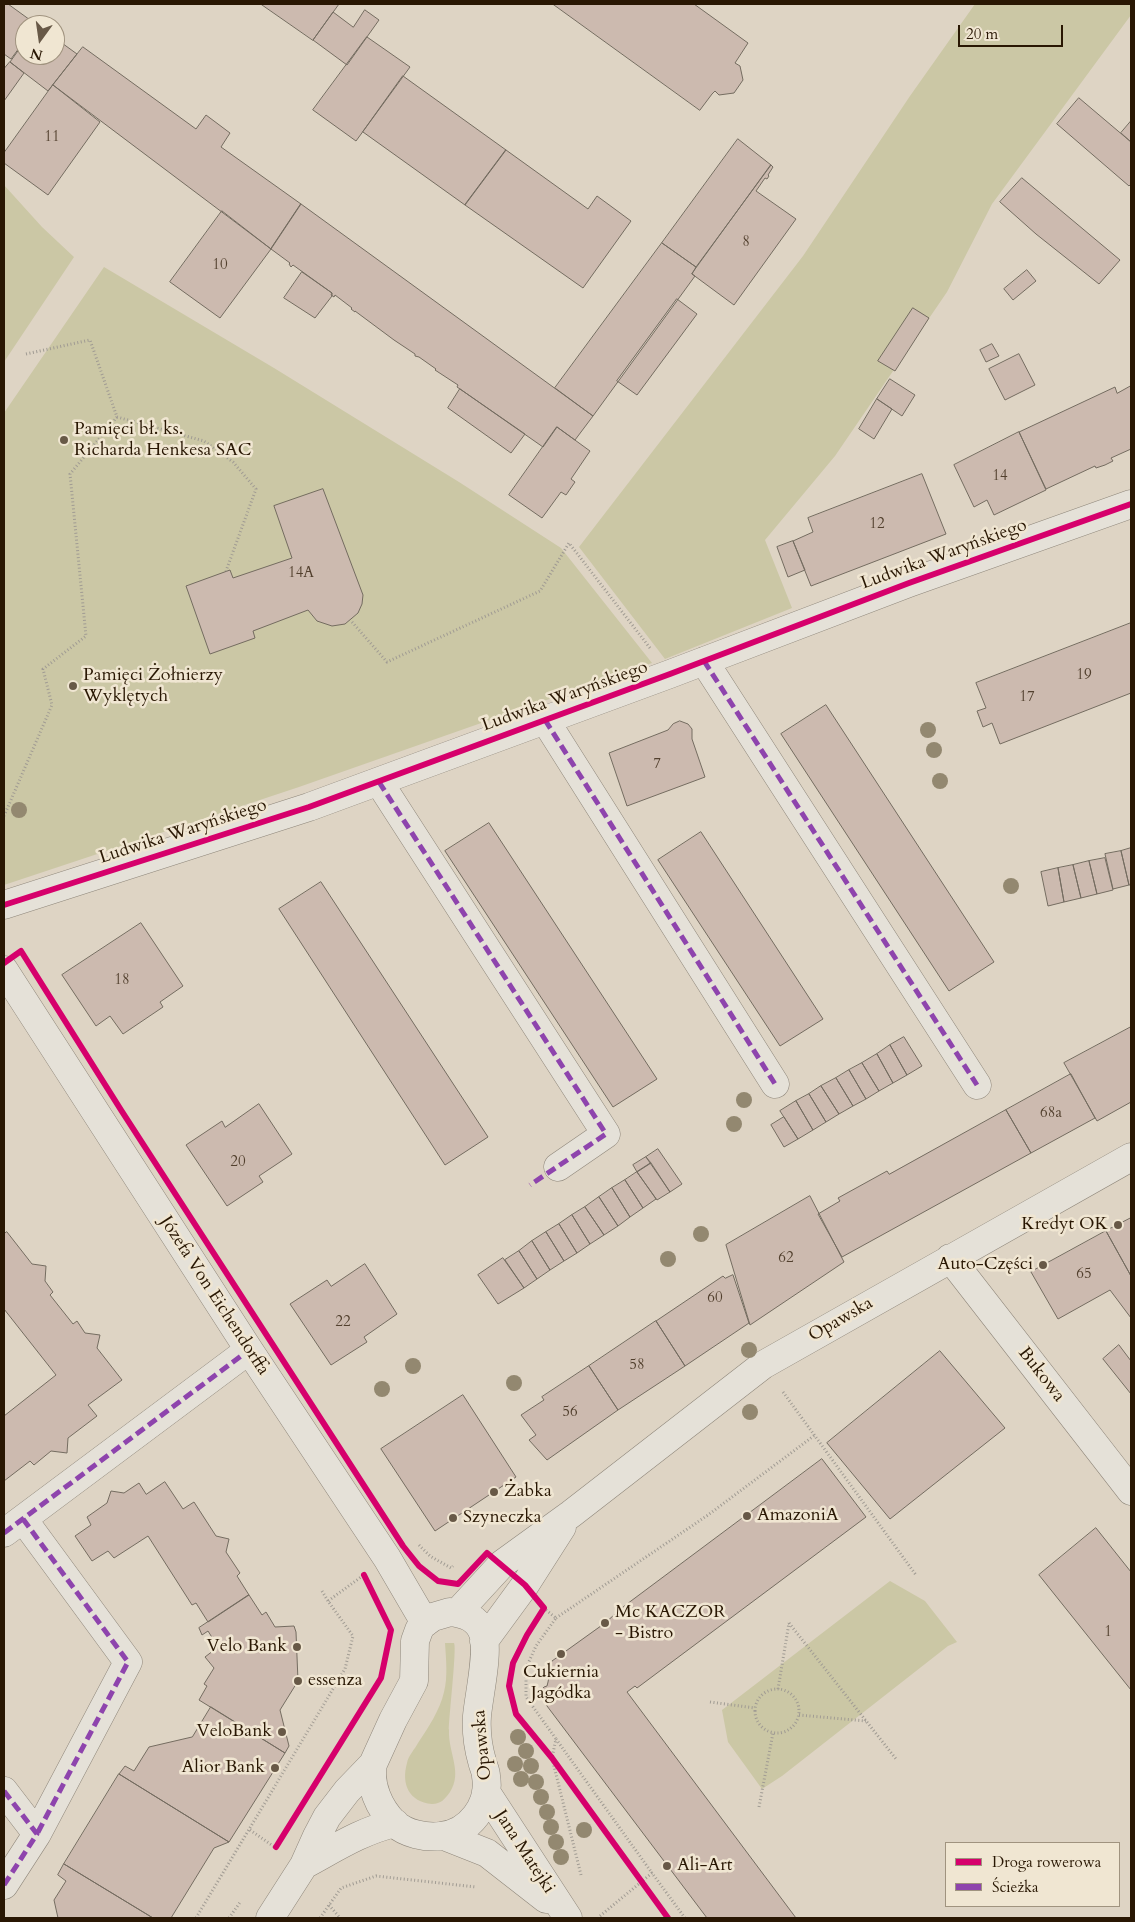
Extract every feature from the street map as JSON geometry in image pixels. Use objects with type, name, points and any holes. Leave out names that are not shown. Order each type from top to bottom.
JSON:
[{"type":"street","name":"Ludwika Waryńskiego","points":[[4,906],[309,807],[670,674],[909,583],[1131,504]]},
{"type":"street","points":[[704,661],[977,1085]]},
{"type":"street","points":[[545,720],[775,1084]]},
{"type":"street","points":[[379,782],[606,1134],[558,1167]]},
{"type":"street","name":"Józefa Von Eichendorffa","points":[[4,970],[249,1350],[387,1558],[426,1623]]},
{"type":"street","name":"Opawska","points":[[457,1613],[502,1564],[571,1514],[763,1365],[1131,1157]]},
{"type":"street","name":"Bukowa","points":[[950,1258],[1131,1491]]},
{"type":"street","points":[[4,1885],[37,1834],[128,1662],[13,1526],[249,1350]]},
{"type":"street","name":"Opawska","points":[[484,1642],[525,1585],[571,1514]]},
{"type":"street","points":[[426,1623],[442,1613],[457,1613]]},
{"type":"street","name":"Opawska","points":[[426,1623],[419,1630],[415,1641],[414,1681],[393,1720],[373,1764],[372,1772],[375,1792],[382,1807],[402,1829],[434,1837],[449,1836],[462,1830],[481,1807],[486,1792],[487,1777],[478,1742],[477,1718],[484,1642],[483,1633],[474,1619],[468,1615],[457,1613]]},
{"type":"street","name":"Opawska","points":[[270,1918],[304,1865],[328,1817],[347,1791],[373,1764]]},
{"type":"street","points":[[4,1791],[37,1834]]},
{"type":"street","name":"Jana Matejki","points":[[486,1792],[566,1915]]},
{"type":"street","name":"Opawska","points":[[304,1865],[360,1834],[395,1823]]},
{"type":"street","name":"Jana Matejki","points":[[444,1836],[487,1853],[566,1915]]},
{"type":"path","points":[[26,354],[90,340],[116,417]]},
{"type":"path","points":[[116,417],[204,441],[233,462],[256,488],[226,571]]},
{"type":"path","points":[[4,816],[52,705],[42,669],[86,636],[70,474],[116,417]]},
{"type":"path","points":[[352,622],[387,662],[540,592],[569,543],[670,674]]},
{"type":"path","points":[[763,1365],[916,1575]]},
{"type":"path","points":[[684,1918],[526,1697],[526,1668],[536,1646],[556,1618],[708,1515],[814,1435]]},
{"type":"path","points":[[368,1583],[364,1575],[413,1538],[430,1556],[451,1568],[457,1562]]},
{"type":"path","points":[[328,1601],[354,1582]]},
{"type":"path","points":[[196,1918],[345,1669],[353,1636],[322,1591]]},
{"type":"path","points":[[540,1615],[544,1608],[556,1618]]},
{"type":"path","points":[[778,1689],[789,1622],[896,1759]]},
{"type":"path","points":[[778,1689],[792,1695],[799,1707],[799,1714],[793,1728],[780,1733],[772,1733],[766,1731],[756,1722],[755,1708],[765,1692],[778,1689]]},
{"type":"path","points":[[710,1702],[755,1708]]},
{"type":"path","points":[[799,1714],[866,1721]]},
{"type":"path","points":[[759,1808],[772,1733]]},
{"type":"path","points":[[556,1739],[552,1758],[582,1882]]},
{"type":"path","points":[[546,1750],[563,1773]]},
{"type":"path","points":[[250,1830],[276,1847],[282,1839]]},
{"type":"path","points":[[598,1918],[652,1873]]},
{"type":"path","points":[[635,1874],[646,1889]]},
{"type":"path","points":[[320,1918],[341,1888],[376,1876],[477,1887]]},
{"type":"path","points":[[329,1905],[340,1918]]},
{"type":"shaded area","points":[[975,4],[1131,4],[1131,15],[992,204],[947,292],[835,456],[765,540],[792,608],[665,659],[579,547],[803,256],[910,96]]},
{"type":"shaded area","points":[[4,185],[42,227],[74,257],[4,362]]},
{"type":"shaded area","points":[[104,267],[274,368],[459,482],[561,548],[652,663],[299,787],[4,885],[4,413]]},
{"type":"shaded area","points":[[890,1581],[925,1601],[957,1642],[948,1646],[782,1776],[762,1789],[728,1742],[722,1710]]},
{"type":"shaded area","points":[[445,1643],[454,1643],[455,1648],[449,1738],[455,1777],[454,1785],[446,1797],[440,1802],[432,1804],[424,1803],[412,1796],[406,1785],[405,1771],[409,1758],[433,1719],[442,1699],[446,1674]]},
{"type":"building","points":[[4,4],[8,4],[23,15],[15,15],[15,54],[11,59],[4,54]]},
{"type":"building","points":[[261,4],[339,4],[313,40]]},
{"type":"building","points":[[553,4],[694,4],[748,43],[735,63],[740,66],[743,80],[734,93],[719,95],[715,91],[700,110]]},
{"type":"building","points":[[365,10],[379,20],[347,65],[313,40],[333,12],[353,27]]},
{"type":"building","points":[[367,37],[410,67],[356,141],[313,110]]},
{"type":"building","points":[[65,45],[77,54],[48,91],[10,62],[15,55],[15,65],[65,65]]},
{"type":"building","points":[[83,47],[196,129],[206,115],[230,133],[221,147],[301,204],[271,249],[53,85]]},
{"type":"building","points":[[10,62],[24,73],[4,101],[4,69]]},
{"type":"building","points":[[403,76],[506,150],[465,205],[363,132]]},
{"type":"building","points":[[53,85],[100,122],[48,195],[4,163],[4,153]]},
{"type":"building","points":[[1079,98],[1131,142],[1131,184],[1129,186],[1057,124]]},
{"type":"building","points":[[1131,121],[1131,142],[1121,133]]},
{"type":"building","points":[[738,139],[771,165],[696,267],[662,243]]},
{"type":"building","points":[[506,150],[588,209],[597,196],[631,221],[583,288],[465,205]]},
{"type":"building","points":[[771,165],[773,167],[769,176],[767,179],[765,178],[756,191],[796,219],[734,305],[692,274]]},
{"type":"building","points":[[1022,178],[1120,260],[1099,284],[1036,234],[1000,202]]},
{"type":"building","points":[[301,204],[593,416],[575,440],[557,427],[543,447],[457,387],[458,385],[415,356],[415,354],[355,312],[335,295],[334,297],[331,295],[332,293],[293,265],[291,267],[290,263],[271,249]]},
{"type":"building","points":[[222,211],[271,249],[220,318],[170,282]]},
{"type":"building","points":[[662,243],[696,267],[692,274],[695,276],[593,416],[555,388]]},
{"type":"building","points":[[1027,270],[1036,281],[1013,300],[1004,289]]},
{"type":"building","points":[[302,272],[332,293],[332,296],[315,318],[284,298]]},
{"type":"building","points":[[677,299],[697,314],[637,395],[617,381]]},
{"type":"building","points":[[913,308],[929,318],[895,371],[878,361]]},
{"type":"building","points":[[992,344],[999,356],[986,362],[980,350]]},
{"type":"building","points":[[1019,354],[1035,385],[1005,400],[989,369]]},
{"type":"building","points":[[890,379],[915,395],[902,416],[877,399]]},
{"type":"building","points":[[1131,386],[1131,449],[1111,458],[1113,461],[1105,465],[1096,468],[1095,466],[1046,489],[1019,432],[1115,387],[1117,393]]},
{"type":"building","points":[[460,389],[525,434],[511,453],[448,408]]},
{"type":"building","points":[[877,399],[892,409],[874,439],[859,429]]},
{"type":"building","points":[[557,427],[590,451],[571,479],[575,482],[566,495],[561,492],[542,518],[509,495]]},
{"type":"building","points":[[1019,432],[1046,490],[994,515],[987,500],[974,507],[954,465]]},
{"type":"building","points":[[922,474],[946,534],[811,586],[793,541],[813,532],[808,518]]},
{"type":"building","points":[[323,489],[363,595],[358,613],[345,624],[332,626],[317,621],[308,610],[253,631],[255,638],[210,654],[186,586],[230,570],[233,578],[292,558],[274,506]]},
{"type":"building","points":[[793,541],[805,570],[788,577],[777,547]]},
{"type":"building","points":[[1131,623],[1131,693],[1000,744],[992,723],[983,727],[977,711],[986,708],[976,683]]},
{"type":"building","points":[[826,705],[994,962],[949,991],[781,734]]},
{"type":"building","points":[[680,721],[688,724],[692,729],[692,739],[705,777],[627,806],[609,753],[668,730],[673,724]]},
{"type":"building","points":[[489,823],[657,1079],[613,1107],[445,851]]},
{"type":"building","points":[[701,832],[823,1019],[780,1046],[658,860]]},
{"type":"building","points":[[1131,848],[1131,885],[1129,885],[1121,851]]},
{"type":"building","points":[[1121,851],[1129,885],[1113,889],[1105,854]]},
{"type":"building","points":[[1105,858],[1113,890],[1097,894],[1089,861]]},
{"type":"building","points":[[1089,861],[1097,894],[1081,898],[1073,865]]},
{"type":"building","points":[[1073,865],[1081,898],[1064,902],[1058,868]]},
{"type":"building","points":[[1058,868],[1064,902],[1048,906],[1041,872]]},
{"type":"building","points":[[321,882],[488,1137],[445,1165],[279,909]]},
{"type":"building","points":[[141,923],[183,986],[160,1002],[163,1007],[123,1034],[110,1016],[96,1026],[62,975]]},
{"type":"building","points":[[1131,1027],[1131,1102],[1097,1121],[1064,1063]]},
{"type":"building","points":[[904,1037],[922,1066],[907,1075],[890,1045]]},
{"type":"building","points":[[890,1045],[907,1075],[893,1083],[877,1054]]},
{"type":"building","points":[[877,1054],[893,1083],[879,1091],[862,1063]]},
{"type":"building","points":[[862,1063],[879,1091],[866,1099],[849,1070]]},
{"type":"building","points":[[849,1070],[866,1099],[853,1106],[836,1078]]},
{"type":"building","points":[[1071,1074],[1095,1118],[1031,1153],[1006,1110]]},
{"type":"building","points":[[836,1078],[853,1106],[839,1114],[821,1086]]},
{"type":"building","points":[[821,1086],[839,1114],[826,1122],[809,1094]]},
{"type":"building","points":[[809,1094],[826,1122],[813,1130],[796,1101]]},
{"type":"building","points":[[796,1101],[813,1130],[798,1139],[780,1111]]},
{"type":"building","points":[[259,1104],[292,1154],[259,1176],[263,1182],[227,1206],[186,1145],[222,1121],[225,1127]]},
{"type":"building","points":[[1006,1110],[1031,1153],[842,1257],[818,1214],[840,1201],[838,1198],[887,1171],[889,1174]]},
{"type":"building","points":[[784,1117],[798,1139],[784,1147],[771,1125]]},
{"type":"building","points":[[658,1149],[682,1184],[670,1192],[646,1157]]},
{"type":"building","points":[[646,1157],[651,1163],[637,1172],[633,1165]]},
{"type":"building","points":[[651,1163],[670,1192],[657,1200],[637,1172]]},
{"type":"building","points":[[637,1172],[656,1199],[643,1208],[625,1180]]},
{"type":"building","points":[[625,1180],[643,1208],[630,1217],[612,1188]]},
{"type":"building","points":[[612,1188],[630,1217],[618,1226],[599,1197]]},
{"type":"building","points":[[810,1196],[844,1262],[750,1325],[726,1245]]},
{"type":"building","points":[[599,1197],[618,1226],[604,1235],[585,1207]]},
{"type":"building","points":[[585,1207],[604,1235],[590,1244],[572,1215]]},
{"type":"building","points":[[572,1215],[590,1244],[577,1253],[559,1224]]},
{"type":"building","points":[[1131,1218],[1131,1276],[1106,1231]]},
{"type":"building","points":[[559,1224],[577,1253],[564,1261],[546,1232]]},
{"type":"building","points":[[1106,1231],[1131,1276],[1131,1318],[1110,1290],[1058,1319],[1031,1272]]},
{"type":"building","points":[[7,1232],[32,1264],[46,1266],[45,1281],[53,1292],[50,1295],[73,1324],[77,1321],[85,1333],[100,1335],[97,1348],[122,1380],[88,1405],[97,1416],[68,1438],[67,1453],[51,1451],[34,1465],[30,1461],[4,1481],[4,1416],[56,1375],[4,1309],[4,1234]]},
{"type":"building","points":[[546,1232],[564,1261],[550,1270],[532,1241]]},
{"type":"building","points":[[532,1241],[550,1270],[537,1279],[519,1251]]},
{"type":"building","points":[[519,1251],[537,1279],[524,1288],[505,1260]]},
{"type":"building","points":[[503,1258],[524,1288],[498,1304],[478,1275]]},
{"type":"building","points":[[365,1264],[397,1314],[364,1337],[367,1342],[331,1365],[290,1304],[327,1280],[331,1286]]},
{"type":"building","points":[[733,1275],[749,1323],[685,1366],[656,1321],[723,1276],[725,1278]]},
{"type":"building","points":[[656,1321],[685,1366],[618,1410],[589,1366]]},
{"type":"building","points":[[1119,1345],[1131,1361],[1131,1394],[1103,1359]]},
{"type":"building","points":[[940,1351],[1005,1428],[890,1519],[827,1443]]},
{"type":"building","points":[[589,1366],[618,1410],[547,1460],[529,1440],[536,1435],[521,1415],[544,1400],[542,1397]]},
{"type":"building","points":[[463,1395],[516,1477],[435,1531],[381,1449]]},
{"type":"building","points":[[822,1459],[866,1517],[637,1688],[635,1686],[627,1692],[796,1918],[707,1918],[547,1706],[542,1689],[547,1686],[549,1677],[545,1674],[545,1671],[552,1661]]},
{"type":"building","points":[[165,1482],[183,1509],[194,1502],[216,1536],[229,1539],[226,1552],[240,1573],[237,1576],[249,1595],[208,1622],[196,1603],[192,1605],[148,1536],[114,1558],[108,1551],[92,1561],[75,1536],[91,1525],[87,1517],[107,1503],[111,1491],[124,1493],[139,1483],[146,1494]]},
{"type":"building","points":[[1096,1528],[1131,1572],[1131,1690],[1039,1575]]},
{"type":"building","points":[[249,1595],[262,1615],[266,1612],[275,1627],[294,1626],[296,1632],[298,1681],[280,1710],[289,1746],[285,1753],[199,1700],[207,1686],[204,1684],[214,1668],[205,1657],[218,1647],[208,1631],[202,1635],[199,1628]]},
{"type":"building","points":[[211,1707],[285,1753],[229,1842],[119,1774],[125,1766],[134,1771],[149,1747],[192,1737]]},
{"type":"building","points":[[119,1774],[229,1842],[214,1848],[171,1918],[153,1918],[64,1864]]},
{"type":"building","points":[[64,1864],[153,1918],[58,1918],[54,1900],[66,1881],[58,1875]]},
{"type":"marked path","points":[[704,661],[977,1085]]},
{"type":"marked path","points":[[545,720],[775,1084]]},
{"type":"marked path","points":[[379,782],[606,1134],[530,1185]]},
{"type":"marked path","points":[[4,1533],[249,1350]]},
{"type":"marked path","points":[[23,1519],[128,1662],[37,1834]]},
{"type":"marked path","points":[[4,1791],[37,1834],[4,1885]]},
{"type":"cycle path","points":[[4,905],[309,807],[670,674],[909,583],[1131,504]]},
{"type":"cycle path","points":[[4,963],[21,951],[121,1110],[403,1546],[419,1566],[438,1581],[458,1584],[487,1553],[525,1585],[544,1608],[527,1635],[513,1663],[509,1686],[516,1714],[552,1758],[668,1918]]},
{"type":"cycle path","points":[[276,1847],[381,1678],[391,1630],[364,1575]]},
{"type":"place","name":"Pamięci bł. ks. Richarda Henkesa SAC","points":[[64,440]]},
{"type":"place","name":"Pamięci Żołnierzy Wyklętych","points":[[73,686]]},
{"type":"place","name":"Kredyt OK","points":[[1118,1225]]},
{"type":"place","name":"Auto-Części","points":[[1043,1265]]},
{"type":"place","name":"Żabka","points":[[494,1492]]},
{"type":"place","name":"AmazoniA","points":[[747,1516]]},
{"type":"place","name":"Szyneczka","points":[[453,1518]]},
{"type":"place","name":"Mc KACZOR - Bistro","points":[[605,1623]]},
{"type":"place","name":"Velo Bank","points":[[297,1647]]},
{"type":"place","name":"Cukiernia Jagódka","points":[[561,1654]]},
{"type":"place","name":"essenza","points":[[298,1681]]},
{"type":"place","name":"VeloBank","points":[[282,1732]]},
{"type":"place","name":"Alior Bank","points":[[275,1768]]},
{"type":"place","name":"Ali-Art","points":[[667,1866]]}]
